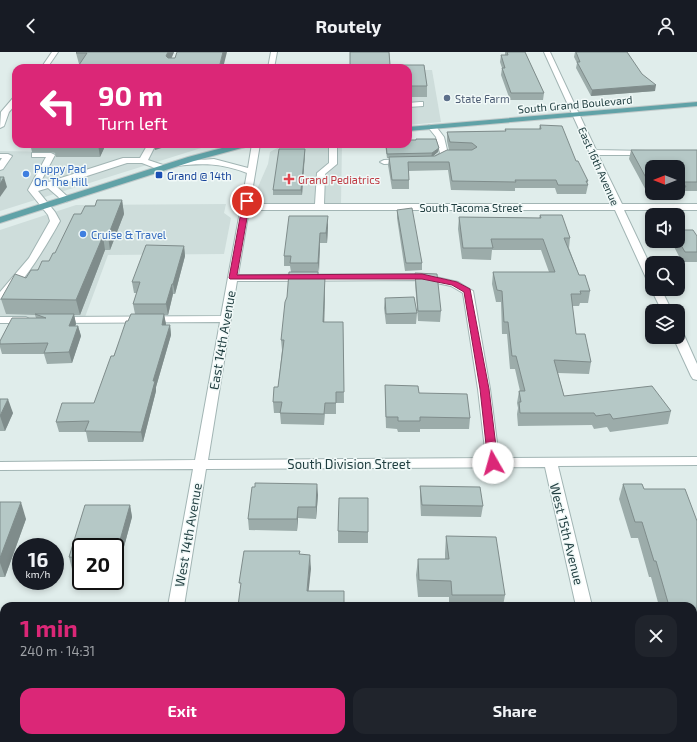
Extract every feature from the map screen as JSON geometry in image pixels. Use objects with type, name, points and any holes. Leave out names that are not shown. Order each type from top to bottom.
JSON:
[{"type":"main road","name":"South Grand Boulevard","points":[[412,129],[697,104]]},
{"type":"main road","points":[[0,220],[227,148]]},
{"type":"street","points":[[47,64],[55,52]]},
{"type":"street","points":[[272,64],[274,52]]},
{"type":"street","name":"East 16th Avenue","points":[[547,52],[645,265]]},
{"type":"street","points":[[0,126],[5,112],[12,104]]},
{"type":"street","points":[[412,105],[420,104]]},
{"type":"street","points":[[427,161],[434,161],[447,154],[440,137],[432,127]]},
{"type":"street","points":[[143,161],[150,148]]},
{"type":"street","name":"East 14th Avenue","points":[[201,465],[255,148]]},
{"type":"street","points":[[319,207],[321,173],[333,164],[333,148]]},
{"type":"street","points":[[593,152],[653,153]]},
{"type":"street","points":[[32,190],[51,155],[34,155]]},
{"type":"street","points":[[0,156],[8,156],[0,167]]},
{"type":"street","points":[[32,190],[126,160],[143,161],[163,168]]},
{"type":"street","points":[[176,164],[218,161],[251,172]]},
{"type":"street","points":[[384,162],[412,161]]},
{"type":"street","points":[[50,185],[66,199]]},
{"type":"street","points":[[0,296],[33,259],[55,221],[32,190]]},
{"type":"street","name":"South Tacoma Street","points":[[246,207],[697,207]]},
{"type":"street","points":[[233,278],[422,276],[454,284],[468,291],[484,389],[493,463]]},
{"type":"street","points":[[0,320],[225,319]]},
{"type":"street","points":[[682,344],[697,376]]},
{"type":"street","name":"South Division Street","points":[[0,466],[697,461]]},
{"type":"street","name":"West 15th Avenue","points":[[550,462],[583,602]]},
{"type":"street","name":"West 14th Avenue","points":[[177,602],[201,465]]},
{"type":"shaded area","points":[[412,70],[432,70],[441,122],[412,125]]},
{"type":"shaded area","points":[[60,148],[201,148],[0,211],[0,151],[58,152]]},
{"type":"shaded area","points":[[277,148],[342,148],[341,204],[265,204],[255,201],[254,196],[268,164],[270,152]]},
{"type":"shaded area","points":[[226,204],[224,213],[231,218],[224,254],[108,255],[85,317],[0,317],[0,230],[76,205]]},
{"type":"building","points":[[168,52],[166,56],[168,58],[175,58],[177,52],[223,52],[220,64],[80,64],[87,53],[76,53]]},
{"type":"building","points":[[350,52],[389,52],[390,64],[350,64]]},
{"type":"building","points":[[507,52],[525,52],[544,93],[511,93],[502,68],[505,68],[501,55],[508,55]]},
{"type":"building","points":[[576,52],[627,52],[642,74],[656,85],[592,90],[577,62],[580,62]]},
{"type":"building","points":[[412,65],[424,65],[427,86],[412,86]]},
{"type":"building","points":[[540,125],[562,126],[576,161],[578,161],[588,181],[586,181],[588,185],[558,185],[556,180],[515,180],[516,182],[452,181],[449,162],[408,162],[409,180],[392,180],[389,157],[435,156],[447,150],[472,150],[477,147],[472,143],[450,142],[447,132],[541,129]]},
{"type":"building","points":[[436,139],[439,148],[432,153],[387,154],[386,148],[412,148],[412,140]]},
{"type":"building","name":"Grand Pediatrics","points":[[279,149],[305,149],[301,190],[273,190]]},
{"type":"building","points":[[631,150],[697,150],[697,182],[685,182],[685,160],[645,160],[645,176]]},
{"type":"building","points":[[0,177],[4,177],[0,184]]},
{"type":"building","points":[[97,200],[122,200],[108,236],[103,236],[76,300],[1,299],[15,274],[26,278],[31,270],[38,270],[42,261],[49,261],[53,253],[55,253],[74,214],[81,214],[85,206],[95,206]]},
{"type":"building","points":[[412,208],[422,263],[406,263],[397,210]]},
{"type":"building","points":[[540,215],[562,215],[570,238],[564,238],[579,275],[585,275],[590,291],[580,291],[581,294],[571,294],[576,334],[585,334],[591,362],[554,360],[564,396],[652,386],[671,411],[613,419],[610,414],[596,416],[594,413],[520,413],[519,402],[521,402],[519,391],[525,391],[516,356],[512,356],[508,322],[504,322],[502,291],[497,290],[493,272],[555,272],[543,239],[491,239],[493,248],[463,248],[459,217],[541,218]]},
{"type":"building","points":[[289,216],[328,216],[326,233],[320,233],[318,263],[290,263],[291,256],[284,256]]},
{"type":"building","points":[[685,230],[693,230],[697,236],[697,252],[685,252],[683,248],[685,248]]},
{"type":"building","points":[[146,245],[184,246],[166,304],[133,304],[140,282],[132,282]]},
{"type":"building","points":[[289,272],[318,272],[318,277],[325,277],[323,322],[343,322],[344,392],[336,392],[336,403],[325,403],[324,414],[280,413],[282,402],[273,402],[274,387],[278,387],[284,340],[281,340]]},
{"type":"building","points":[[415,273],[437,274],[441,311],[418,311]]},
{"type":"building","points":[[414,297],[417,313],[386,314],[385,298]]},
{"type":"building","points":[[35,314],[74,314],[69,326],[78,326],[69,352],[44,353],[48,343],[0,344],[0,341],[12,318],[46,318]]},
{"type":"building","points":[[131,314],[164,314],[162,325],[170,325],[153,381],[155,381],[141,432],[85,431],[89,421],[56,422],[62,403],[94,403],[111,356],[114,356],[126,321],[128,321]]},
{"type":"building","points":[[385,385],[418,386],[419,393],[467,394],[470,418],[420,417],[420,421],[398,421],[398,417],[386,417]]},
{"type":"building","points":[[0,399],[8,399],[0,416]]},
{"type":"building","points":[[255,483],[317,484],[316,507],[298,507],[297,519],[248,519],[252,487],[255,487]]},
{"type":"building","points":[[623,484],[642,484],[644,489],[685,489],[697,521],[697,602],[668,602],[656,561],[654,561],[642,522],[635,522]]},
{"type":"building","points":[[420,486],[480,487],[483,506],[422,505]]},
{"type":"building","points":[[339,498],[368,498],[368,532],[338,531]]},
{"type":"building","points":[[0,502],[21,502],[0,558]]},
{"type":"building","points":[[85,505],[130,505],[121,538],[75,538]]},
{"type":"building","points":[[446,536],[496,537],[505,595],[452,595],[451,581],[419,580],[418,559],[449,559]]},
{"type":"building","points":[[72,547],[72,557],[69,557]]},
{"type":"building","points":[[244,551],[300,551],[299,554],[310,555],[307,591],[344,591],[344,602],[239,602],[241,583],[239,583]]},
{"type":"place","name":"State Farm","points":[[447,98]]},
{"type":"place","name":"Puppy Pad On The Hill","points":[[26,174]]},
{"type":"place","name":"Grand @ 14th","points":[[159,175]]},
{"type":"place","name":"Grand Pediatrics","points":[[289,179]]},
{"type":"place","name":"Cruise & Travel","points":[[83,234]]},
{"type":"route","points":[[247,201],[233,278],[422,276],[454,284],[468,291],[484,389],[493,463]]}]
